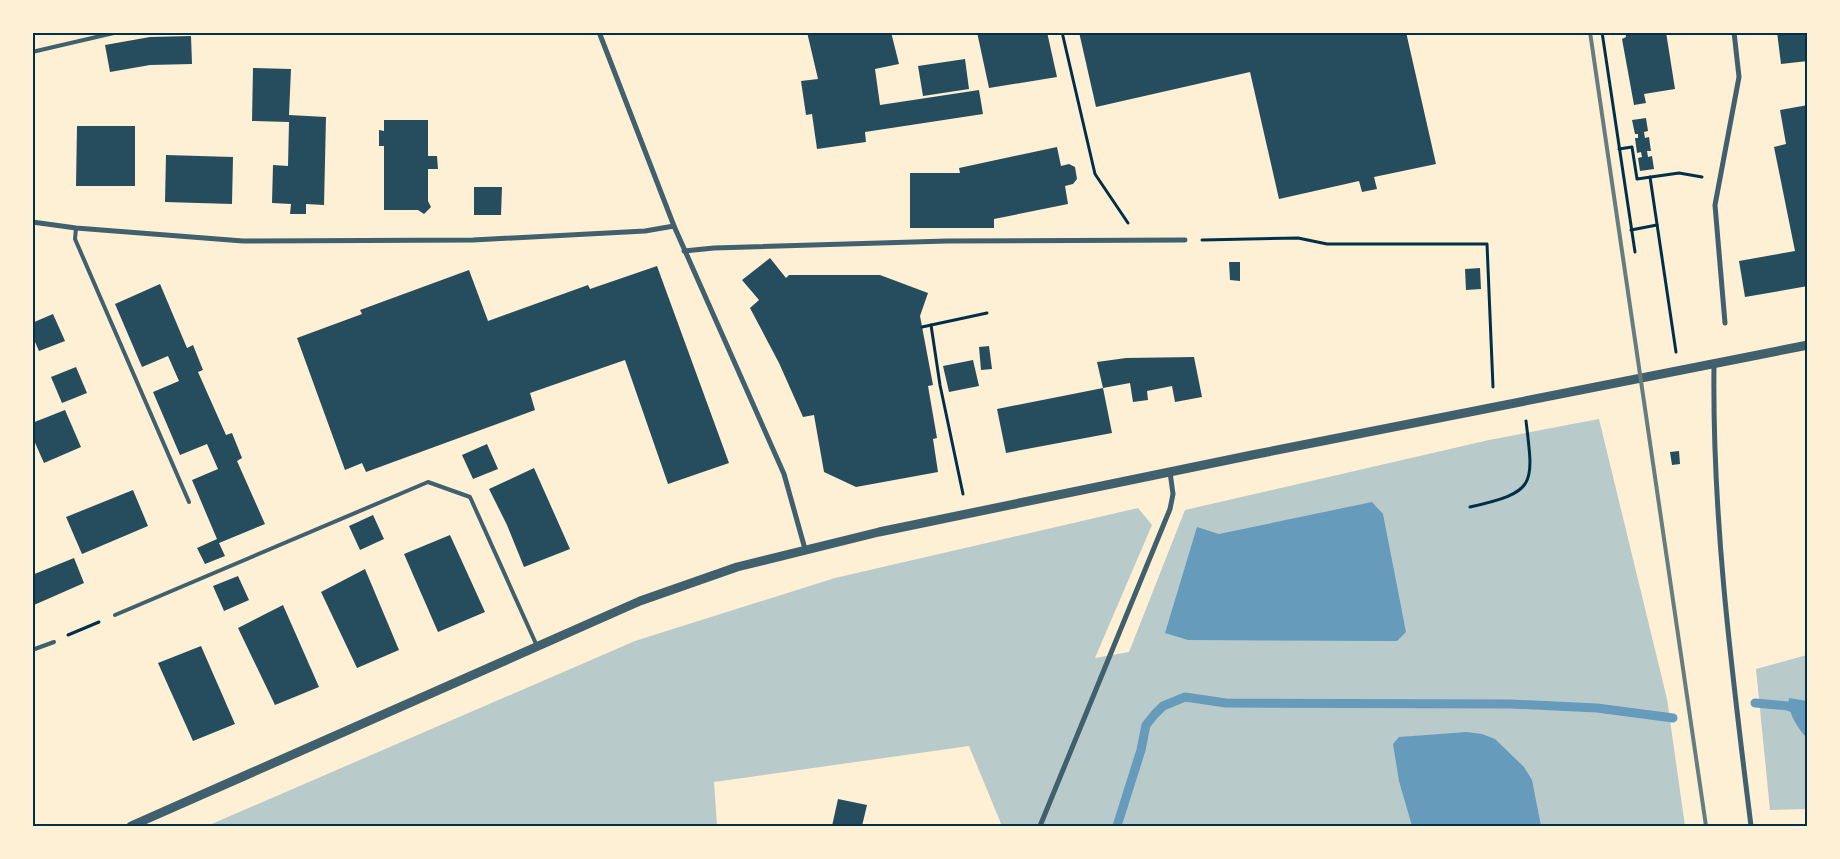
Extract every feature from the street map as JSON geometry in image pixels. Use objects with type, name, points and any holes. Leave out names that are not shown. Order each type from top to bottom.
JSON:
[{"type":"street","points":[[599,32],[684,251],[784,474],[805,549]]},
{"type":"street","points":[[1725,323],[1715,205],[1739,77],[1734,32]]},
{"type":"street","points":[[32,222],[76,228],[244,241],[473,240],[638,231],[674,226]]},
{"type":"street","points":[[684,251],[714,248],[928,242],[1185,240]]},
{"type":"street","points":[[131,826],[640,601],[738,567],[805,549],[1170,472],[1523,403],[1678,370],[1808,346]]},
{"type":"street","points":[[1714,364],[1713,410],[1719,541],[1751,826]]},
{"type":"street","points":[[1040,826],[1170,509],[1173,494],[1170,472]]},
{"type":"lane","points":[[32,52],[118,32]]},
{"type":"lane","points":[[76,228],[75,239],[189,502]]},
{"type":"lane","points":[[115,614],[428,482],[470,497],[537,646]]},
{"type":"lane","points":[[32,650],[54,642]]},
{"type":"path","points":[[1062,32],[1095,174],[1139,240]]},
{"type":"path","points":[[1602,32],[1635,252]]},
{"type":"path","points":[[1619,148],[1632,147],[1637,179],[1679,173],[1719,181]]},
{"type":"path","points":[[1650,177],[1678,370]]},
{"type":"path","points":[[1631,230],[1657,225]]},
{"type":"path","points":[[1185,240],[1298,238],[1327,244],[1487,244],[1491,376],[1496,408]]},
{"type":"path","points":[[922,327],[987,313]]},
{"type":"path","points":[[931,325],[940,384],[967,514]]},
{"type":"path","points":[[1470,507],[1520,491],[1529,477],[1530,461],[1523,403]]},
{"type":"path","points":[[54,642],[115,614]]},
{"type":"shaded area","points":[[1599,419],[1667,699],[1685,826],[1002,826],[969,746],[714,782],[717,826],[207,826],[635,641],[835,578],[1138,508],[1152,525],[1095,658],[1129,652],[1185,510],[1489,440]]},
{"type":"shaded area","points":[[1807,655],[1807,809],[1770,810],[1756,669]]},
{"type":"water","points":[[1372,502],[1383,514],[1406,632],[1397,641],[1188,640],[1165,633],[1197,527],[1219,534]]},
{"type":"water","points":[[1789,698],[1807,701],[1807,738],[1794,720]]},
{"type":"water","points":[[1467,732],[1482,734],[1495,739],[1524,767],[1532,780],[1541,826],[1412,826],[1399,781],[1393,744],[1399,737]]},
{"type":"building","points":[[807,32],[891,32],[899,64],[875,69],[880,105],[979,90],[983,114],[865,132],[866,142],[817,149],[812,114],[806,115],[801,81],[818,79]]},
{"type":"building","points":[[977,32],[1047,32],[1057,77],[989,88]]},
{"type":"building","points":[[1079,32],[1406,32],[1436,164],[1374,177],[1377,189],[1362,192],[1359,181],[1279,199],[1250,72],[1096,107]]},
{"type":"building","points":[[1625,32],[1666,32],[1675,89],[1644,94],[1646,103],[1634,105],[1622,39],[1626,37]]},
{"type":"building","points":[[1777,32],[1808,32],[1808,61],[1781,64]]},
{"type":"building","points":[[191,36],[192,64],[150,65],[110,72],[105,45],[150,37]]},
{"type":"building","points":[[965,59],[969,89],[923,96],[918,66]]},
{"type":"building","points":[[253,68],[291,69],[289,115],[326,117],[324,205],[306,204],[306,214],[290,214],[291,204],[272,203],[273,165],[288,166],[289,122],[252,121]]},
{"type":"building","points":[[1808,105],[1808,286],[1745,297],[1739,261],[1795,251],[1774,147],[1786,144],[1780,110]]},
{"type":"building","points":[[1646,118],[1648,131],[1644,132],[1645,138],[1649,137],[1651,151],[1647,151],[1648,157],[1652,156],[1654,169],[1640,171],[1638,158],[1642,157],[1641,152],[1637,153],[1635,138],[1638,138],[1638,134],[1635,134],[1632,120]]},
{"type":"building","points":[[384,120],[428,120],[428,156],[437,156],[438,169],[428,169],[428,201],[431,207],[424,214],[418,210],[384,210],[384,146],[379,146],[379,130],[384,131]]},
{"type":"building","points":[[77,126],[135,126],[135,186],[76,186]]},
{"type":"building","points":[[1057,147],[1061,166],[1069,164],[1075,167],[1077,179],[1073,184],[1065,186],[1068,204],[994,219],[994,228],[910,228],[910,173],[960,173],[959,168]]},
{"type":"building","points":[[166,155],[233,157],[232,204],[165,202]]},
{"type":"building","points":[[474,187],[502,187],[501,215],[474,215]]},
{"type":"building","points":[[770,258],[786,278],[789,275],[880,275],[928,293],[920,316],[933,385],[928,386],[937,438],[933,439],[938,472],[856,487],[824,472],[814,415],[803,417],[779,363],[750,308],[759,300],[742,280]]},
{"type":"building","points":[[1229,262],[1240,262],[1240,281],[1230,280]]},
{"type":"building","points":[[657,266],[729,463],[668,484],[625,360],[530,393],[535,410],[366,472],[362,463],[345,470],[297,338],[362,314],[360,310],[469,270],[488,321],[588,285],[590,289]]},
{"type":"building","points":[[1480,268],[1481,289],[1466,290],[1465,269]]},
{"type":"building","points":[[160,284],[187,348],[193,345],[203,370],[198,372],[226,435],[232,433],[242,458],[237,461],[265,524],[219,543],[225,556],[205,564],[197,548],[217,539],[192,480],[218,469],[207,444],[180,455],[153,392],[179,381],[168,356],[142,367],[115,304]]},
{"type":"building","points":[[53,314],[65,341],[39,351],[32,335],[32,323]]},
{"type":"building","points":[[989,346],[992,369],[981,370],[979,347]]},
{"type":"building","points":[[1194,357],[1202,397],[1175,402],[1172,386],[1147,391],[1148,400],[1133,402],[1130,383],[1103,388],[1097,362],[1126,358]]},
{"type":"building","points":[[973,360],[979,386],[949,392],[943,366]]},
{"type":"building","points":[[76,367],[87,393],[62,403],[51,377]]},
{"type":"building","points":[[1103,388],[1112,433],[1006,453],[997,409]]},
{"type":"building","points":[[65,410],[81,447],[44,463],[32,436],[32,423]]},
{"type":"building","points":[[487,444],[498,469],[473,479],[462,455]]},
{"type":"building","points":[[1679,451],[1680,464],[1672,465],[1670,452]]},
{"type":"building","points":[[534,468],[570,549],[524,567],[507,525],[489,489]]},
{"type":"building","points":[[133,490],[148,526],[82,554],[66,517]]},
{"type":"building","points":[[373,515],[384,539],[360,550],[349,526]]},
{"type":"building","points":[[450,535],[485,612],[438,632],[404,554]]},
{"type":"building","points":[[74,558],[84,583],[34,605],[32,575]]},
{"type":"building","points":[[365,569],[399,650],[357,668],[321,592]]},
{"type":"building","points":[[238,576],[249,600],[224,611],[213,586]]},
{"type":"building","points":[[283,605],[319,687],[275,705],[238,628]]},
{"type":"building","points":[[201,646],[235,724],[193,741],[158,663]]},
{"type":"building","points":[[838,799],[867,805],[862,826],[832,826]]},
{"type":"waterway","points":[[1117,826],[1141,750],[1146,725],[1163,706],[1185,697],[1226,703],[1511,704],[1597,708],[1673,718]]},
{"type":"waterway","points":[[1755,703],[1788,706],[1808,714]]},
{"type":"railway","points":[[1590,32],[1706,826]]}]
